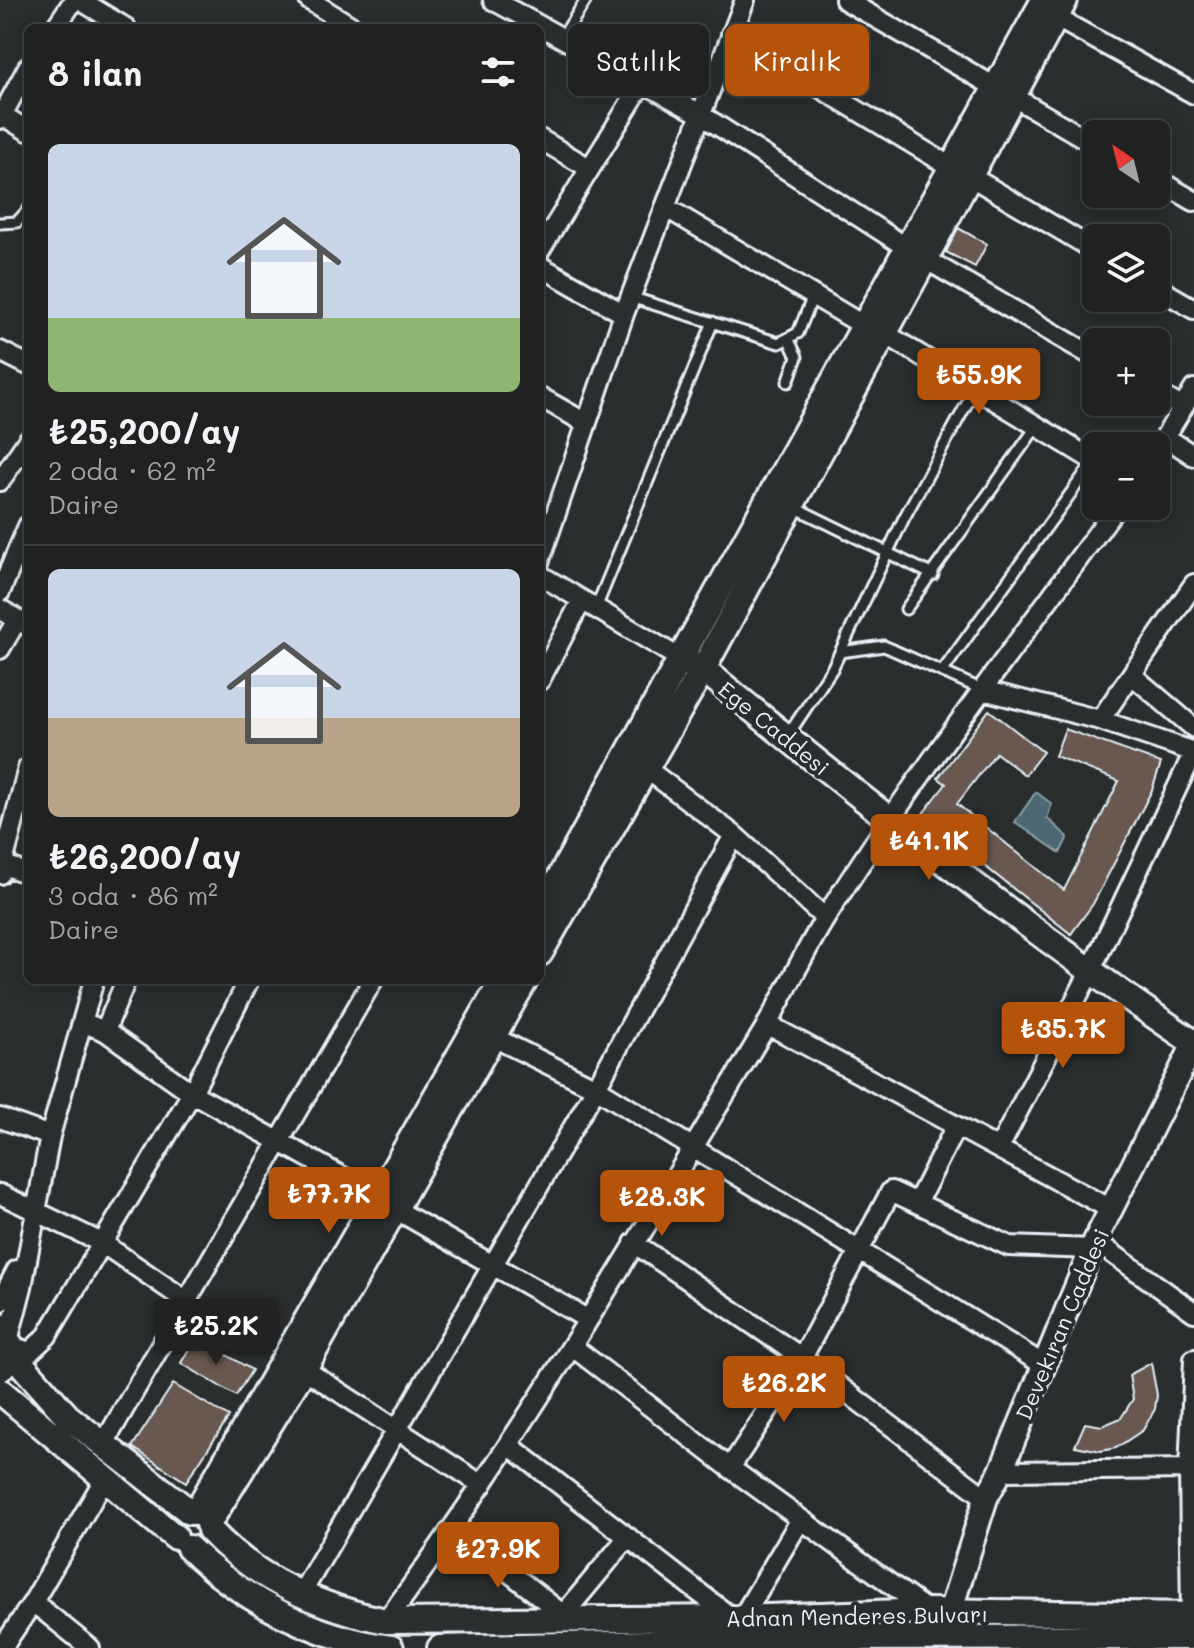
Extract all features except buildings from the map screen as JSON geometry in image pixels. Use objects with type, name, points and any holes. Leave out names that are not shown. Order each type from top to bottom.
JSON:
[{"type":"main road","points":[[544,906],[679,658],[875,330],[1003,92],[1046,5]]},
{"type":"main road","points":[[544,946],[703,669],[791,506],[875,330]]},
{"type":"main road","name":"Ege Caddesi","points":[[679,658],[703,669],[888,821],[1090,972],[1194,1044]]},
{"type":"main road","points":[[201,1519],[304,1369],[501,984]]},
{"type":"main road","points":[[182,1542],[206,1541],[201,1519],[387,1203],[493,1037],[523,984]]},
{"type":"main road","name":"Adnan Menderes Bulvarı","points":[[6,1346],[67,1416],[201,1519],[227,1548],[254,1568],[344,1613],[386,1621],[567,1617],[737,1618],[939,1612],[1190,1630]]},
{"type":"main road","points":[[0,1391],[212,1570],[270,1607],[355,1646],[391,1648]]},
{"type":"main road","points":[[939,1612],[949,1643]]},
{"type":"main road","name":"Adnan Menderes Bulvarı","points":[[440,1648],[949,1643],[1190,1630]]},
{"type":"street","points":[[58,24],[77,0],[119,24]]},
{"type":"street","points":[[309,0],[330,14]]},
{"type":"street","points":[[493,0],[537,24]]},
{"type":"street","points":[[735,24],[745,0]]},
{"type":"street","points":[[845,0],[1082,137]]},
{"type":"street","points":[[1046,5],[1194,94]]},
{"type":"street","points":[[544,28],[568,41]]},
{"type":"street","points":[[544,548],[627,305],[725,49]]},
{"type":"street","points":[[8,79],[1,117],[24,129]]},
{"type":"street","points":[[544,243],[634,96]]},
{"type":"street","points":[[668,96],[917,254],[1082,350]]},
{"type":"street","points":[[835,96],[1082,243]]},
{"type":"street","points":[[544,141],[589,168]]},
{"type":"street","points":[[1170,187],[1194,201]]},
{"type":"street","points":[[665,207],[1082,453]]},
{"type":"street","points":[[544,268],[627,305]]},
{"type":"street","points":[[1170,295],[1194,309]]},
{"type":"street","points":[[0,351],[24,363]]},
{"type":"street","points":[[1169,432],[1194,389]]},
{"type":"street","points":[[544,399],[586,423]]},
{"type":"street","points":[[1170,400],[1183,408]]},
{"type":"street","points":[[0,481],[24,446]]},
{"type":"street","points":[[1170,448],[1194,456]]},
{"type":"street","points":[[386,1621],[454,1529],[573,1347],[587,1319],[767,1024],[825,918],[888,821],[1107,520]]},
{"type":"street","points":[[0,592],[24,535]]},
{"type":"street","points":[[544,577],[679,658]]},
{"type":"street","points":[[1100,720],[1194,584]]},
{"type":"street","points":[[544,674],[589,604]]},
{"type":"street","points":[[0,609],[22,623],[0,649]]},
{"type":"street","points":[[1132,675],[1194,728]]},
{"type":"street","points":[[983,690],[1100,720],[1194,752],[1090,972],[999,1148]]},
{"type":"street","points":[[644,767],[734,835],[825,918]]},
{"type":"street","points":[[24,783],[1,867],[24,873]]},
{"type":"street","points":[[301,1594],[393,1430],[596,1088],[734,835]]},
{"type":"street","points":[[93,984],[50,1136],[38,1211],[6,1346],[30,1352],[47,1336],[192,1093],[247,984]]},
{"type":"street","points":[[105,1031],[124,984]]},
{"type":"street","points":[[103,1445],[371,984]]},
{"type":"street","points":[[84,1023],[105,1031],[192,1093],[280,1139],[587,1319]]},
{"type":"street","points":[[767,1024],[1112,1210]]},
{"type":"street","points":[[493,1037],[596,1088],[1044,1365]]},
{"type":"street","name":"Devekıran Caddesi","points":[[939,1612],[1094,1245],[1194,1044]]},
{"type":"street","points":[[0,1118],[50,1136]]},
{"type":"street","points":[[917,1203],[956,1126]]},
{"type":"street","points":[[730,1468],[802,1358],[861,1253],[891,1191],[1009,1246],[1094,1245],[1194,1312]]},
{"type":"street","points":[[0,1194],[102,1243],[188,1302]]},
{"type":"street","points":[[0,1302],[11,1286],[38,1211]]},
{"type":"street","points":[[634,1243],[802,1358],[986,1498]]},
{"type":"street","points":[[573,1347],[730,1468],[939,1612]]},
{"type":"street","points":[[1190,1630],[1194,1359]]},
{"type":"street","points":[[304,1369],[393,1430],[482,1485]]},
{"type":"street","points":[[510,1446],[737,1618],[801,1519]]},
{"type":"street","points":[[1001,1471],[1191,1470]]},
{"type":"street","points":[[2,1648],[33,1602],[105,1478]]},
{"type":"street","points":[[454,1529],[567,1617],[628,1537]]},
{"type":"street","points":[[33,1602],[90,1648]]},
{"type":"lane","points":[[562,38],[586,0]]},
{"type":"lane","points":[[0,223],[17,222],[24,214]]},
{"type":"lane","points":[[627,305],[713,322],[779,343],[798,333],[813,296]]},
{"type":"lane","points":[[589,604],[713,322]]},
{"type":"lane","points":[[788,382],[797,357],[789,340]]},
{"type":"lane","points":[[786,737],[840,652],[887,552],[975,389]]},
{"type":"lane","points":[[906,609],[1037,426]]},
{"type":"lane","points":[[942,672],[1082,479]]},
{"type":"lane","points":[[791,506],[933,575]]},
{"type":"lane","points":[[840,652],[884,646],[983,690]]},
{"type":"water","points":[[1036,792],[1052,804],[1047,818],[1068,837],[1060,853],[1015,822]]}]
